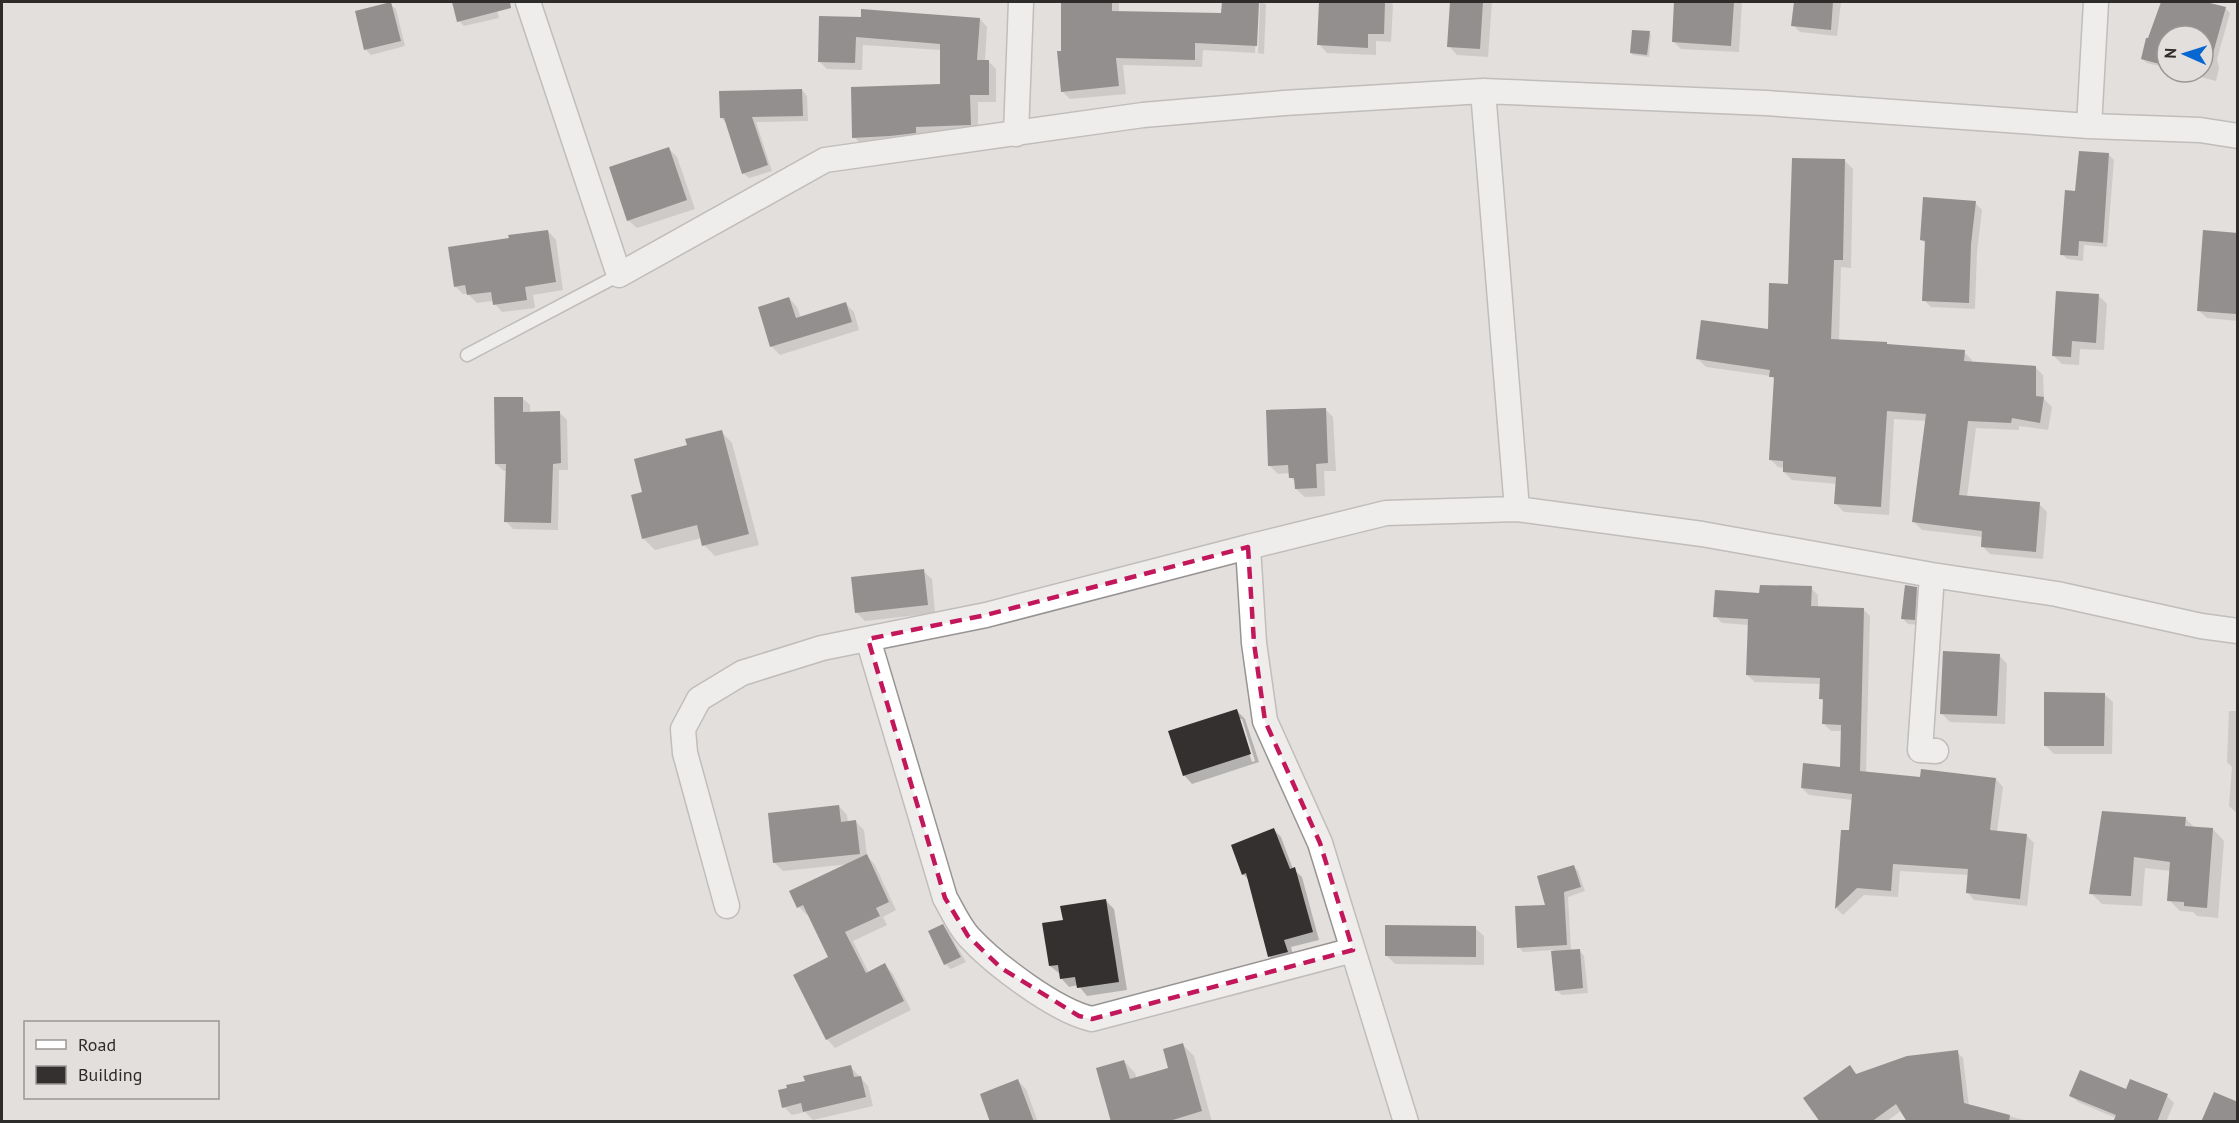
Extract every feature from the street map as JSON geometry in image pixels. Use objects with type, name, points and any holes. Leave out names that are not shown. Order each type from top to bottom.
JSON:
[{"type":"street","points":[[528,2],[619,275],[825,160],[1143,115],[1284,103],[1483,91],[1766,104],[2089,126],[2200,130],[2238,136]]},
{"type":"street","points":[[1016,134],[1021,2]]},
{"type":"street","points":[[2089,126],[2096,2]]},
{"type":"street","points":[[1483,91],[1517,509]]},
{"type":"street","points":[[727,906],[685,753],[683,729],[699,699],[742,673],[822,648],[986,615],[1386,513],[1517,509],[1702,534],[1932,575],[2057,594],[2201,626],[2238,631]]},
{"type":"street","points":[[1248,547],[1254,643],[1265,721],[1320,843],[1406,1122]]},
{"type":"street","points":[[1932,575],[1920,750],[1936,751]]},
{"type":"street","points":[[868,639],[945,897],[968,936],[1001,968],[1079,1016],[1092,1019],[1353,950]]},
{"type":"lane","points":[[467,355],[619,275]]},
{"type":"highlighted area","points":[[1248,547],[1254,643],[1265,721],[1320,843],[1353,950],[1092,1019],[1079,1016],[1001,968],[968,936],[945,898],[868,639],[986,615]]},
{"type":"building","points":[[391,2],[401,41],[364,50],[355,11]]},
{"type":"building","points":[[452,2],[510,2],[511,8],[457,22]]},
{"type":"building","points":[[1061,2],[1112,2],[1112,11],[1221,13],[1222,2],[1259,2],[1257,46],[1195,43],[1195,60],[1116,58],[1119,86],[1061,92],[1057,51],[1061,51]]},
{"type":"building","points":[[1319,2],[1385,2],[1384,34],[1368,34],[1368,48],[1317,45]]},
{"type":"building","points":[[1450,2],[1483,2],[1480,49],[1447,47]]},
{"type":"building","points":[[1674,2],[1734,2],[1731,46],[1672,42]]},
{"type":"building","points":[[1794,2],[1833,2],[1831,30],[1791,26]]},
{"type":"building","points":[[2161,2],[2206,2],[2226,7],[2215,46],[2215,24],[2155,24],[2155,63],[2141,59],[2146,38],[2148,38]]},
{"type":"building","points":[[861,9],[980,18],[977,60],[989,60],[989,95],[970,95],[971,125],[916,127],[916,133],[852,138],[851,87],[940,84],[940,44],[856,37],[855,63],[818,62],[819,16],[861,17]]},
{"type":"building","points":[[1632,30],[1650,31],[1647,55],[1630,53]]},
{"type":"building","points":[[802,89],[803,116],[752,117],[768,165],[742,174],[724,118],[720,118],[719,91]]},
{"type":"building","points":[[669,147],[687,200],[627,221],[609,167]]},
{"type":"building","points":[[2079,151],[2109,153],[2103,243],[2079,241],[2078,256],[2060,255],[2065,190],[2075,191]]},
{"type":"building","points":[[1792,158],[1845,159],[1843,260],[1834,260],[1831,339],[1965,350],[1964,361],[2036,366],[2036,396],[2044,397],[2040,423],[2012,418],[2011,423],[1968,421],[1959,495],[2040,502],[2036,552],[1981,547],[1982,531],[1912,522],[1926,414],[1887,411],[1881,507],[1834,504],[1836,477],[1783,472],[1783,461],[1769,460],[1774,377],[1769,377],[1770,370],[1696,359],[1701,320],[1768,329],[1769,283],[1788,284]]},
{"type":"building","points":[[1923,197],[1976,201],[1971,244],[1969,303],[1922,301],[1925,241],[1920,240]]},
{"type":"building","points":[[548,230],[556,282],[525,287],[527,300],[493,305],[491,292],[467,295],[465,285],[454,287],[448,247]]},
{"type":"building","points":[[2203,230],[2238,233],[2236,314],[2197,311]]},
{"type":"building","points":[[2056,291],[2099,294],[2096,343],[2072,341],[2071,357],[2052,356]]},
{"type":"building","points":[[789,297],[796,318],[846,302],[852,322],[770,347],[758,307]]},
{"type":"building","points":[[494,397],[523,397],[523,412],[560,411],[561,463],[553,464],[551,523],[504,522],[506,464],[495,464]]},
{"type":"building","points":[[1326,408],[1328,463],[1316,464],[1317,488],[1295,489],[1294,478],[1289,478],[1288,465],[1268,466],[1266,410]]},
{"type":"building","points":[[722,430],[749,534],[702,546],[697,525],[642,539],[631,495],[642,492],[634,459],[687,445],[685,439]]},
{"type":"building","points":[[924,569],[928,605],[855,613],[851,577]]},
{"type":"building","points":[[1760,585],[1812,586],[1811,606],[1864,608],[1860,771],[1920,777],[1921,769],[1996,778],[1990,830],[2027,834],[2020,899],[1966,893],[1968,869],[1893,864],[1891,891],[1857,888],[1835,909],[1841,830],[1849,830],[1852,794],[1801,788],[1803,763],[1840,767],[1841,725],[1822,724],[1823,699],[1819,699],[1820,678],[1746,675],[1748,619],[1713,617],[1715,590],[1759,593]]},
{"type":"building","points":[[1905,585],[1917,587],[1915,620],[1901,619]]},
{"type":"building","points":[[1943,651],[2000,654],[1997,716],[1940,714]]},
{"type":"building","points":[[2044,692],[2105,693],[2104,746],[2044,746]]},
{"type":"building","points":[[1237,709],[1251,754],[1183,776],[1168,731]]},
{"type":"building","points":[[839,805],[841,822],[856,820],[860,854],[773,863],[768,813]]},
{"type":"building","points":[[2102,811],[2186,817],[2185,826],[2213,828],[2207,908],[2184,906],[2184,902],[2167,901],[2170,862],[2134,857],[2131,896],[2089,894]]},
{"type":"building","points":[[1274,828],[1290,869],[1295,867],[1313,932],[1284,940],[1288,952],[1268,957],[1246,873],[1242,875],[1231,845]]},
{"type":"building","points":[[867,854],[889,902],[876,908],[880,916],[845,932],[866,973],[885,963],[904,1001],[826,1040],[793,975],[828,957],[803,905],[797,908],[789,891]]},
{"type":"building","points":[[1574,865],[1581,887],[1564,892],[1567,945],[1517,948],[1515,906],[1545,905],[1537,876]]},
{"type":"building","points":[[1106,899],[1119,982],[1077,988],[1075,977],[1060,979],[1058,965],[1049,966],[1042,923],[1063,920],[1060,906]]},
{"type":"building","points":[[943,924],[961,957],[944,965],[928,931]]},
{"type":"building","points":[[1385,925],[1476,926],[1476,957],[1385,956]]},
{"type":"building","points":[[1580,949],[1583,988],[1555,991],[1551,951]]},
{"type":"building","points":[[1183,1043],[1202,1111],[1166,1122],[1111,1122],[1096,1068],[1124,1060],[1130,1079],[1168,1068],[1163,1049]]},
{"type":"building","points":[[1958,1050],[1964,1103],[2010,1115],[2009,1122],[1907,1122],[1896,1104],[1871,1122],[1820,1122],[1803,1098],[1850,1065],[1856,1074],[1907,1056]]},
{"type":"building","points":[[851,1065],[854,1077],[861,1076],[866,1097],[803,1112],[801,1103],[782,1108],[778,1090],[787,1088],[786,1085],[805,1081],[803,1076]]},
{"type":"building","points":[[2080,1070],[2126,1089],[2130,1079],[2168,1094],[2157,1122],[2113,1122],[2116,1115],[2069,1096]]},
{"type":"building","points":[[1018,1079],[1034,1122],[990,1122],[980,1094]]},
{"type":"building","points":[[2214,1092],[2238,1102],[2238,1122],[2201,1122]]}]
